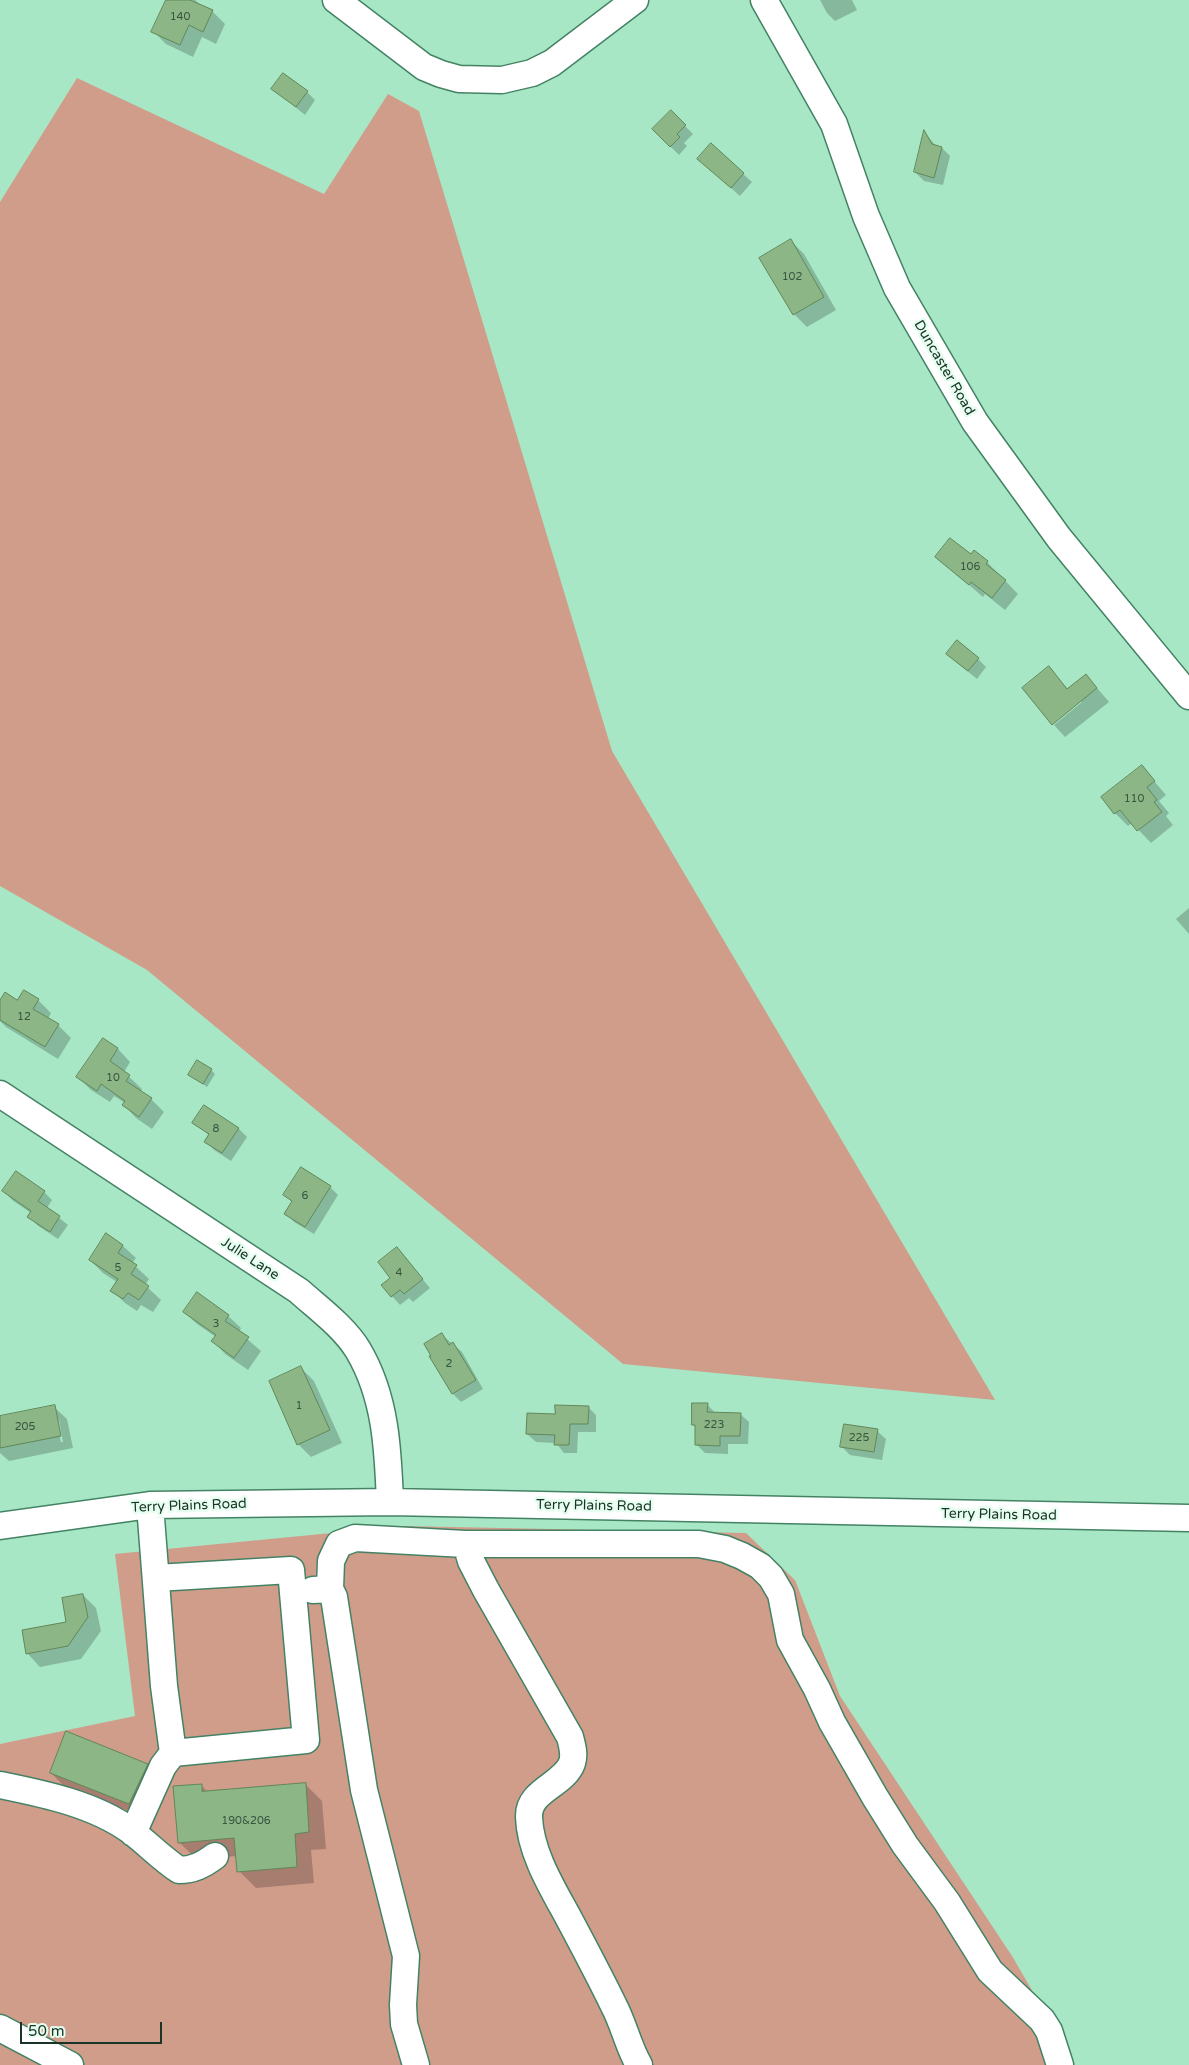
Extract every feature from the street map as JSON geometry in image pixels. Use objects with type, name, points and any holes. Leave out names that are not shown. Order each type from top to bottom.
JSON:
[{"type":"street","points":[[336,0],[424,67],[459,79],[502,80],[532,73],[552,63],[635,0]]},
{"type":"street","name":"Duncaster Road","points":[[764,0],[834,124],[866,216],[897,288],[975,422],[1058,538],[1189,696]]},
{"type":"street","name":"Julie Lane","points":[[0,1094],[299,1291],[338,1326],[358,1349],[380,1400],[388,1446],[390,1502]]},
{"type":"street","name":"Terry Plains Road","points":[[0,1526],[150,1505],[390,1502],[1189,1518]]},
{"type":"street","points":[[133,1833],[163,1766],[173,1753],[164,1686],[150,1505]]},
{"type":"street","points":[[416,2065],[404,2024],[402,2005],[406,1963],[405,1949],[364,1790],[334,1597],[330,1589],[331,1561],[339,1544],[356,1538],[466,1544],[699,1544],[725,1549],[760,1566],[771,1577],[781,1594],[790,1640],[817,1689],[832,1722],[875,1797],[905,1844],[947,1902],[990,1971],[1042,2020],[1049,2031],[1060,2065]]},
{"type":"street","points":[[466,1544],[471,1562],[486,1590],[570,1736],[573,1762],[566,1774],[538,1796],[530,1806],[529,1817],[533,1840],[554,1891],[620,2019],[629,2047],[639,2065]]},
{"type":"street","points":[[156,1578],[291,1570],[306,1740],[173,1753]]},
{"type":"street","points":[[292,1592],[330,1589]]},
{"type":"street","points":[[0,1785],[82,1806],[133,1833],[179,1870],[189,1870],[215,1856]]},
{"type":"street","points":[[0,2028],[70,2065]]},
{"type":"shaded area","points":[[77,78],[324,194],[388,94],[419,111],[612,751],[995,1400],[623,1364],[147,970],[0,886],[0,202]]},
{"type":"shaded area","points":[[404,1526],[746,1533],[795,1580],[840,1696],[1012,1956],[1074,2065],[0,2065],[0,1744],[135,1716],[115,1554]]},
{"type":"building","points":[[166,0],[190,0],[213,10],[203,32],[189,25],[180,45],[151,32]]},
{"type":"building","points":[[283,73],[308,91],[296,107],[271,89]]},
{"type":"building","points":[[671,110],[686,125],[677,134],[680,137],[670,147],[652,129]]},
{"type":"building","points":[[924,130],[932,144],[942,147],[934,178],[914,172]]},
{"type":"building","points":[[711,143],[744,173],[731,188],[697,159]]},
{"type":"building","points":[[791,239],[824,297],[793,315],[759,258]]},
{"type":"building","points":[[950,538],[971,554],[974,550],[988,561],[986,564],[1006,580],[992,598],[971,582],[969,585],[935,557]]},
{"type":"building","points":[[957,640],[979,658],[968,671],[946,654]]},
{"type":"building","points":[[1049,666],[1067,689],[1086,674],[1097,688],[1052,725],[1022,688]]},
{"type":"building","points":[[1142,765],[1155,781],[1147,787],[1157,800],[1154,802],[1162,812],[1137,831],[1120,810],[1114,814],[1101,797]]},
{"type":"building","points":[[24,990],[39,999],[33,1009],[59,1024],[45,1047],[0,1020],[0,1000],[5,992],[17,1000]]},
{"type":"building","points":[[103,1038],[118,1048],[110,1061],[130,1075],[126,1081],[152,1098],[139,1117],[122,1105],[125,1101],[101,1084],[97,1091],[76,1077]]},
{"type":"building","points":[[197,1060],[212,1069],[203,1084],[188,1075]]},
{"type":"building","points":[[204,1105],[239,1128],[222,1153],[204,1142],[209,1134],[192,1123]]},
{"type":"building","points":[[301,1167],[331,1186],[305,1227],[284,1214],[292,1201],[283,1195]]},
{"type":"building","points":[[16,1171],[45,1191],[38,1201],[60,1216],[50,1232],[27,1217],[31,1211],[2,1191]]},
{"type":"building","points":[[106,1233],[123,1245],[118,1253],[137,1265],[131,1274],[149,1286],[139,1300],[128,1293],[123,1299],[110,1291],[118,1279],[89,1260]]},
{"type":"building","points":[[397,1247],[423,1279],[404,1294],[400,1290],[391,1297],[381,1285],[390,1278],[378,1262]]},
{"type":"building","points":[[197,1292],[229,1315],[225,1321],[249,1337],[234,1358],[211,1341],[216,1335],[183,1312]]},
{"type":"building","points":[[442,1333],[449,1345],[453,1342],[476,1380],[452,1394],[429,1356],[431,1356],[424,1344]]},
{"type":"building","points":[[301,1366],[330,1430],[297,1445],[269,1381]]},
{"type":"building","points":[[692,1403],[708,1403],[707,1412],[741,1413],[740,1436],[720,1436],[720,1446],[695,1445],[695,1425],[692,1425]]},
{"type":"building","points":[[55,1405],[61,1436],[0,1448],[0,1416]]},
{"type":"building","points":[[555,1405],[589,1406],[588,1424],[570,1424],[569,1445],[554,1445],[555,1435],[526,1434],[527,1413],[555,1414]]},
{"type":"building","points":[[844,1424],[878,1429],[874,1452],[840,1447]]},
{"type":"building","points":[[83,1594],[88,1617],[68,1646],[26,1654],[22,1630],[66,1622],[62,1598]]},
{"type":"building","points":[[66,1731],[148,1764],[129,1804],[50,1773]]},
{"type":"building","points":[[306,1783],[309,1832],[295,1834],[297,1867],[237,1872],[234,1838],[178,1843],[173,1786],[202,1784],[202,1791]]}]
